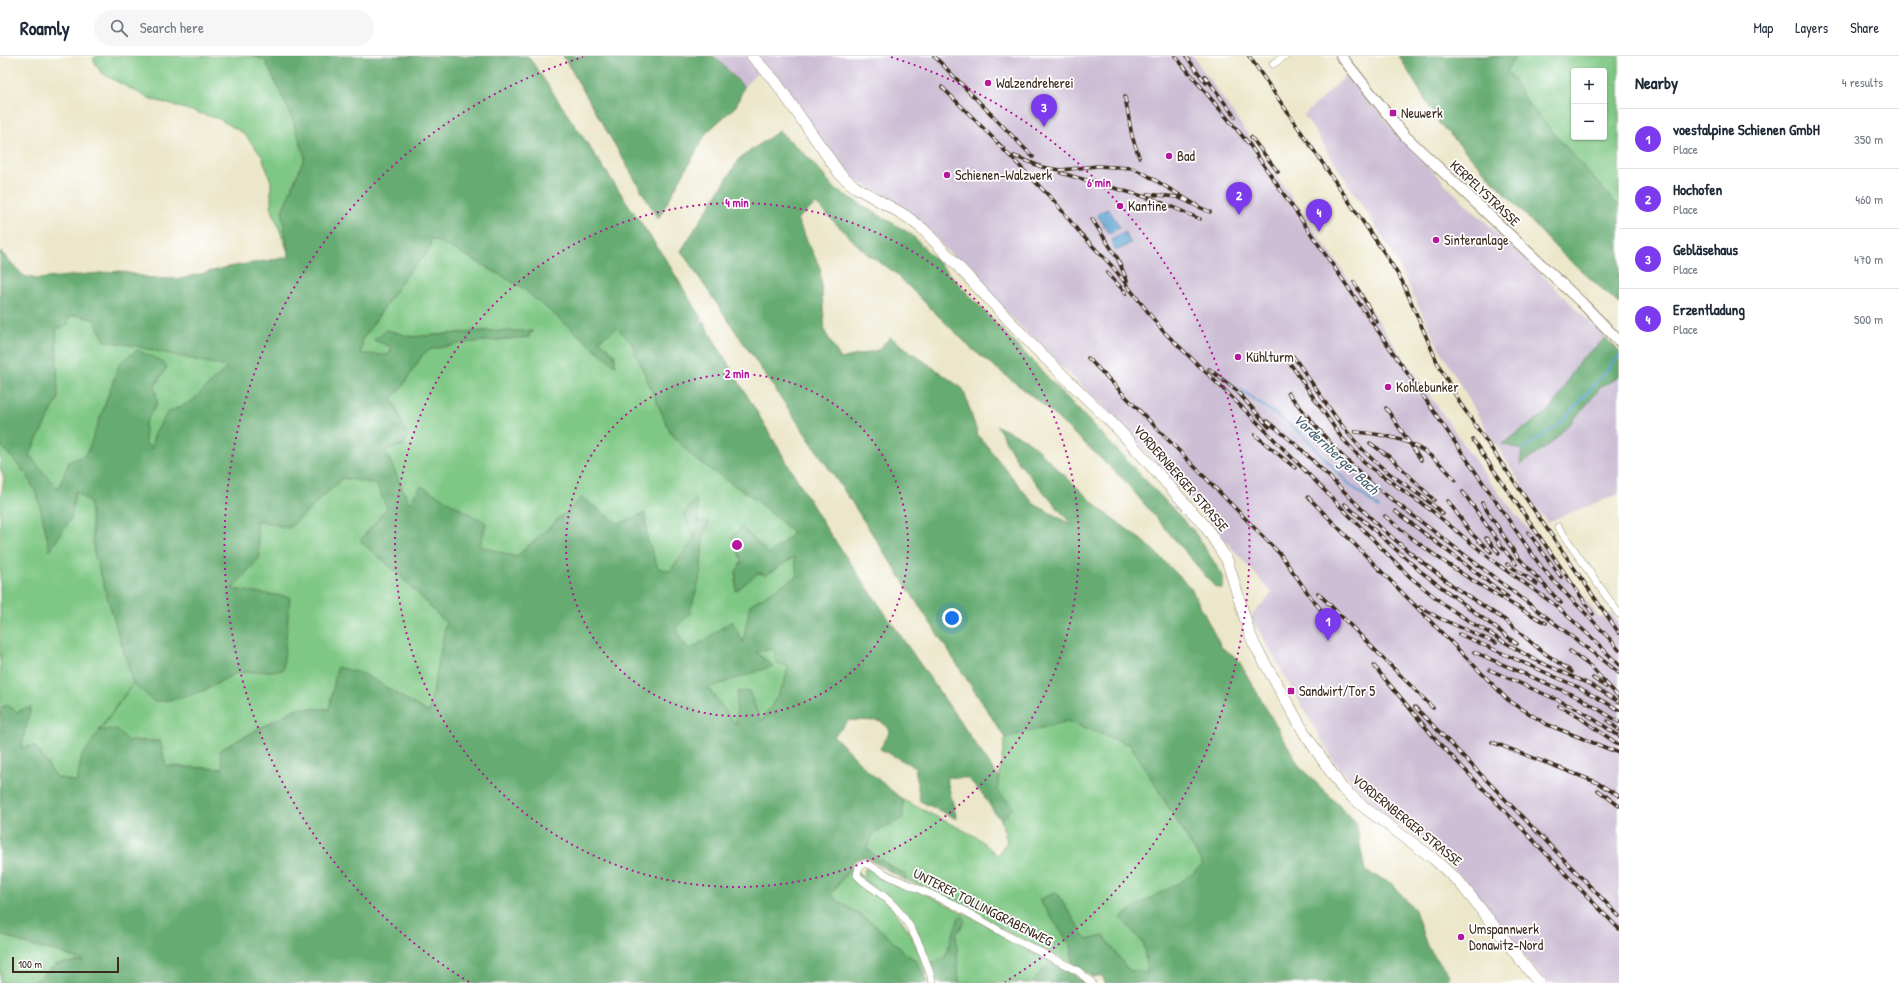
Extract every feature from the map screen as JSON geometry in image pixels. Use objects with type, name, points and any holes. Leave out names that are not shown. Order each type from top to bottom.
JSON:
[{"type":"main road","name":"VORDERNBERGER STRASSE","points":[[752,56],[778,86],[840,174],[855,187],[906,216],[923,229],[1034,347],[1119,430],[1206,527],[1221,549],[1231,572],[1254,644],[1305,734],[1342,788],[1364,808],[1434,859],[1460,883],[1539,983]]},
{"type":"main road","name":"KERPELYSTRASSE","points":[[1341,56],[1405,136],[1582,302],[1617,339]]},
{"type":"street","points":[[1273,64],[1285,56]]},
{"type":"street","points":[[1558,527],[1619,614]]},
{"type":"street","name":"UNTERER TOLLINGGRABENWEG","points":[[933,983],[911,928],[888,900],[861,880],[858,874],[859,867],[862,864],[867,864],[951,902],[1014,939],[1078,971],[1092,983]]},
{"type":"shaded area","points":[[714,56],[746,56],[760,70],[744,87]]},
{"type":"shaded area","points":[[756,56],[1193,56],[1493,486],[1600,618],[1611,613],[1619,624],[1619,983],[1547,983],[1498,925],[1473,890],[1438,852],[1377,809],[1333,760],[1251,617],[1272,593],[1151,457],[1095,398],[1035,342],[916,218],[890,199],[856,180],[840,164]]},
{"type":"shaded area","points":[[1346,76],[1378,110],[1393,130],[1450,189],[1535,268],[1619,351],[1619,494],[1547,522],[1514,473],[1489,434],[1437,344],[1390,249],[1304,115]]},
{"type":"green space","points":[[96,56],[253,56],[265,60],[291,115],[305,157],[282,211],[290,257],[271,207],[271,182],[262,156],[243,133],[219,119],[148,98],[101,73],[93,59]]},
{"type":"green space","points":[[253,56],[528,56],[668,263],[826,528],[999,778],[997,790],[1014,807],[1001,819],[996,815],[984,796],[968,778],[946,777],[957,819],[920,801],[915,767],[880,749],[890,731],[881,721],[849,720],[834,736],[868,771],[903,800],[903,818],[875,832],[867,848],[877,858],[907,876],[905,880],[865,857],[856,859],[831,894],[837,900],[878,927],[907,955],[916,960],[928,983],[33,983],[57,964],[83,961],[59,952],[31,946],[0,934],[0,708],[7,705],[17,712],[31,707],[21,748],[35,746],[56,777],[77,782],[82,756],[100,730],[117,729],[128,741],[160,741],[166,766],[223,769],[220,750],[297,708],[329,709],[337,667],[364,674],[429,713],[446,623],[396,571],[360,541],[387,508],[376,484],[343,478],[289,528],[256,520],[260,557],[232,589],[290,597],[283,670],[236,673],[205,690],[182,698],[154,702],[133,683],[94,552],[90,502],[75,491],[71,518],[50,551],[38,497],[27,475],[0,444],[0,251],[24,276],[37,279],[121,271],[150,278],[180,279],[228,267],[289,257],[282,211],[305,157],[291,115],[265,60]],"holes":[[[430,238],[456,250],[520,286],[616,366],[614,354],[599,340],[617,328],[631,342],[670,432],[693,457],[756,500],[794,533],[769,554],[741,527],[732,537],[742,561],[736,572],[736,591],[758,573],[766,575],[794,557],[797,576],[750,605],[743,643],[732,621],[690,650],[680,638],[676,628],[689,615],[700,578],[703,538],[709,522],[699,522],[696,499],[684,514],[694,539],[670,571],[658,568],[647,538],[645,513],[619,524],[582,498],[516,557],[480,546],[486,523],[421,486],[409,503],[385,450],[404,445],[408,437],[392,398],[403,386],[423,354],[431,349],[464,343],[529,337],[529,334],[533,331],[483,331],[412,337],[387,330],[373,340],[392,347],[389,355],[361,354],[362,340],[404,278],[431,248]],[[79,315],[94,320],[105,341],[135,346],[227,367],[192,401],[167,413],[155,433],[151,449],[145,442],[145,424],[157,403],[155,386],[167,367],[163,362],[137,350],[120,363],[87,454],[69,462],[58,490],[29,455],[58,399],[56,329],[68,325],[69,317]],[[774,649],[776,663],[788,666],[787,674],[778,695],[761,722],[749,691],[737,692],[736,725],[708,688],[773,666],[756,652]]]},
{"type":"green space","points":[[563,56],[714,56],[744,87],[736,106],[707,132],[658,219]]},
{"type":"green space","points":[[1399,56],[1515,56],[1507,70],[1528,104],[1619,207],[1619,304],[1558,250],[1439,123]]},
{"type":"green space","points":[[1515,56],[1619,56],[1619,207],[1528,104],[1507,70]]},
{"type":"green space","points":[[779,131],[808,157],[835,189],[911,234],[1193,530],[1223,576],[1223,589],[1215,587],[1123,479],[1041,403],[973,350],[894,272],[867,254],[816,204],[797,219],[820,268],[825,332],[841,359],[878,350],[890,337],[963,389],[978,435],[1034,504],[1072,525],[1018,462],[997,426],[1027,440],[1100,509],[1147,544],[1191,588],[1221,647],[1237,658],[1300,767],[1356,822],[1365,871],[1391,883],[1415,910],[1427,946],[1450,976],[1444,983],[1105,983],[1103,977],[1093,977],[1072,963],[1072,947],[1039,900],[1056,892],[1087,940],[1104,936],[1128,970],[1147,973],[1144,944],[1121,918],[1141,903],[1184,880],[1203,864],[1131,745],[1067,721],[1005,738],[849,498],[681,251],[740,158]]},
{"type":"green space","points":[[430,237],[520,286],[616,366],[614,354],[599,340],[617,328],[631,342],[670,432],[693,457],[756,500],[794,533],[769,554],[741,527],[732,537],[742,561],[736,572],[736,591],[758,572],[766,575],[795,556],[797,576],[750,605],[743,644],[732,621],[690,650],[680,638],[676,628],[700,578],[703,538],[709,522],[699,522],[696,499],[684,514],[694,539],[670,571],[658,568],[647,538],[645,514],[619,524],[582,498],[516,557],[480,546],[486,524],[409,503],[385,450],[404,445],[408,437],[391,398],[403,386],[423,354],[431,349],[464,343],[529,337],[529,334],[533,332],[483,331],[412,337],[387,330],[393,347],[389,355],[361,354],[362,340],[404,278],[431,248]]},
{"type":"green space","points":[[79,315],[94,320],[135,346],[228,367],[192,401],[167,413],[155,433],[151,449],[144,442],[145,424],[157,403],[155,386],[167,367],[120,363],[87,454],[69,462],[58,490],[29,455],[58,399],[56,329],[68,317]]},
{"type":"green space","points":[[1606,338],[1619,351],[1619,377],[1602,386],[1577,416],[1548,446],[1520,465],[1522,450],[1502,444],[1549,411],[1561,394],[1567,381],[1581,359]]},
{"type":"green space","points":[[0,444],[27,475],[38,497],[50,550],[71,518],[75,491],[90,502],[94,552],[133,683],[205,690],[236,673],[283,670],[232,589],[260,557],[256,520],[289,528],[343,478],[376,483],[387,508],[360,541],[396,571],[446,623],[429,714],[364,674],[329,709],[297,708],[220,750],[224,769],[166,766],[160,741],[127,741],[82,756],[77,782],[56,777],[35,746],[21,748],[31,707],[17,712],[7,705],[0,708],[0,502],[4,479],[0,467]]},
{"type":"green space","points":[[774,649],[788,666],[787,674],[781,688],[761,722],[736,726],[708,688],[772,666],[755,651]]},
{"type":"green space","points":[[1067,721],[1131,745],[1203,865],[1189,877],[1176,885],[1144,944],[1148,974],[1128,970],[1104,936],[1087,940],[1056,892],[1039,900],[1072,947],[1072,963],[1016,937],[941,895],[905,880],[907,876],[877,858],[866,848],[875,832],[903,818],[903,800],[977,837],[997,855],[1007,842],[1001,819],[1008,815],[997,790],[1005,738]]},
{"type":"green space","points":[[851,868],[856,870],[891,905],[911,934],[927,974],[924,976],[916,960],[907,955],[878,927],[837,900],[831,894]]},
{"type":"green space","points":[[869,868],[915,888],[1050,958],[1051,962],[1031,983],[959,983],[956,935],[965,922],[963,917],[945,957],[935,962],[928,962],[911,924],[897,907],[866,880],[863,875],[865,869]]},
{"type":"green space","points":[[959,917],[963,917],[965,921],[956,935],[959,983],[938,983],[928,962],[935,962],[945,957]]},
{"type":"green space","points":[[0,934],[31,946],[59,952],[84,961],[57,964],[33,983],[0,983]]},
{"type":"green space","points":[[1051,962],[1067,970],[1086,983],[1031,983]]},
{"type":"water","points":[[1108,208],[1120,227],[1110,234],[1097,215]]},
{"type":"water","points":[[1124,232],[1131,243],[1116,251],[1111,240]]},
{"type":"waterway","name":"Vordernberger Bach","points":[[1522,450],[1560,424],[1619,356]]},
{"type":"waterway","name":"Vordernberger Bach","points":[[1239,388],[1302,434],[1347,482],[1379,508]]},
{"type":"railway","points":[[934,56],[1033,157]]},
{"type":"railway","points":[[1175,56],[1249,144],[1537,561],[1556,584],[1599,627],[1619,650]]},
{"type":"railway","points":[[1186,56],[1206,83]]},
{"type":"railway","points":[[1249,56],[1402,281],[1438,364],[1460,403],[1619,633]]},
{"type":"railway","points":[[1205,76],[1235,117]]},
{"type":"railway","points":[[942,87],[1003,148]]},
{"type":"railway","points":[[1125,97],[1132,136],[1139,157]]},
{"type":"railway","points":[[1251,137],[1278,172]]},
{"type":"railway","points":[[998,144],[1055,202],[1080,233],[1112,266],[1162,330],[1248,413],[1410,577],[1446,606],[1472,623],[1533,659],[1591,685],[1619,702]]},
{"type":"railway","points":[[1014,156],[1042,167],[1061,170],[1097,166],[1132,168],[1145,174],[1196,205]]},
{"type":"railway","points":[[1061,173],[1156,200],[1200,219]]},
{"type":"railway","points":[[1147,194],[1177,197],[1210,212]]},
{"type":"railway","points":[[1092,219],[1118,259],[1127,281]]},
{"type":"railway","points":[[1107,273],[1126,293]]},
{"type":"railway","points":[[1354,282],[1377,322]]},
{"type":"railway","points":[[1293,356],[1339,422],[1360,447],[1388,473],[1426,499],[1443,514]]},
{"type":"railway","points":[[1088,358],[1281,555],[1312,599],[1333,624]]},
{"type":"railway","points":[[1287,359],[1341,437],[1367,465],[1432,511],[1497,564],[1554,604],[1590,636],[1619,665]]},
{"type":"railway","points":[[1209,369],[1236,390],[1269,427]]},
{"type":"railway","points":[[1288,393],[1336,450],[1374,486],[1582,644]]},
{"type":"railway","points":[[1386,408],[1421,460]]},
{"type":"railway","points":[[1267,421],[1299,447],[1379,526],[1408,551],[1457,589],[1505,620],[1540,650],[1572,672]]},
{"type":"railway","points":[[1355,432],[1371,433],[1399,439],[1411,444],[1434,458],[1455,480]]},
{"type":"railway","points":[[1255,435],[1295,468]]},
{"type":"railway","points":[[1473,440],[1593,614]]},
{"type":"railway","points":[[1370,443],[1391,458],[1434,500]]},
{"type":"railway","points":[[1463,492],[1516,564]]},
{"type":"railway","points":[[1308,497],[1508,700],[1546,724],[1619,753]]},
{"type":"railway","points":[[1448,501],[1472,534],[1491,552]]},
{"type":"railway","points":[[1482,503],[1517,556],[1561,603]]},
{"type":"railway","points":[[1345,504],[1420,571],[1517,644]]},
{"type":"railway","points":[[1395,511],[1508,597]]},
{"type":"railway","points":[[1385,516],[1442,561],[1546,623]]},
{"type":"railway","points":[[1528,532],[1561,577]]},
{"type":"railway","points":[[1486,538],[1499,553]]},
{"type":"railway","points":[[1507,564],[1537,584]]},
{"type":"railway","points":[[1318,593],[1433,708]]},
{"type":"railway","points":[[1420,607],[1439,618],[1496,643]]},
{"type":"railway","points":[[1459,634],[1578,687],[1619,710]]},
{"type":"railway","points":[[1579,642],[1619,673]]},
{"type":"railway","points":[[1570,651],[1590,666],[1619,697]]},
{"type":"railway","points":[[1474,652],[1580,698],[1619,722]]},
{"type":"railway","points":[[1374,666],[1438,742],[1619,929]]},
{"type":"railway","points":[[1490,670],[1580,710],[1619,736]]},
{"type":"railway","points":[[1593,678],[1606,687]]},
{"type":"railway","points":[[1559,706],[1573,713],[1619,745]]},
{"type":"railway","points":[[1415,707],[1619,916]]},
{"type":"railway","points":[[1608,721],[1619,730]]},
{"type":"railway","points":[[1492,742],[1596,782],[1619,796]]},
{"type":"railway","points":[[1598,790],[1619,806]]},
{"type":"place","name":"Walzendreherei","points":[[988,83]]},
{"type":"place","name":"Neuwerk","points":[[1393,113]]},
{"type":"place","name":"Gebläsehaus","points":[[1044,127]]},
{"type":"place","name":"Bad","points":[[1169,156]]},
{"type":"place","name":"Schienen-Walzwerk","points":[[947,175]]},
{"type":"place","name":"Kantine","points":[[1120,206]]},
{"type":"place","name":"Hochofen","points":[[1239,215]]},
{"type":"place","name":"Erzentladung","points":[[1319,232]]},
{"type":"place","name":"Sinteranlage","points":[[1436,240]]},
{"type":"place","name":"Kühlturm","points":[[1238,357]]},
{"type":"place","name":"Kohlebunker","points":[[1388,387]]},
{"type":"place","name":"voestalpine Schienen GmbH","points":[[1328,641]]},
{"type":"place","name":"Sandwirt/Tor 5","points":[[1291,691]]},
{"type":"place","name":"Umspannwerk Donawitz-Nord","points":[[1461,937]]}]
